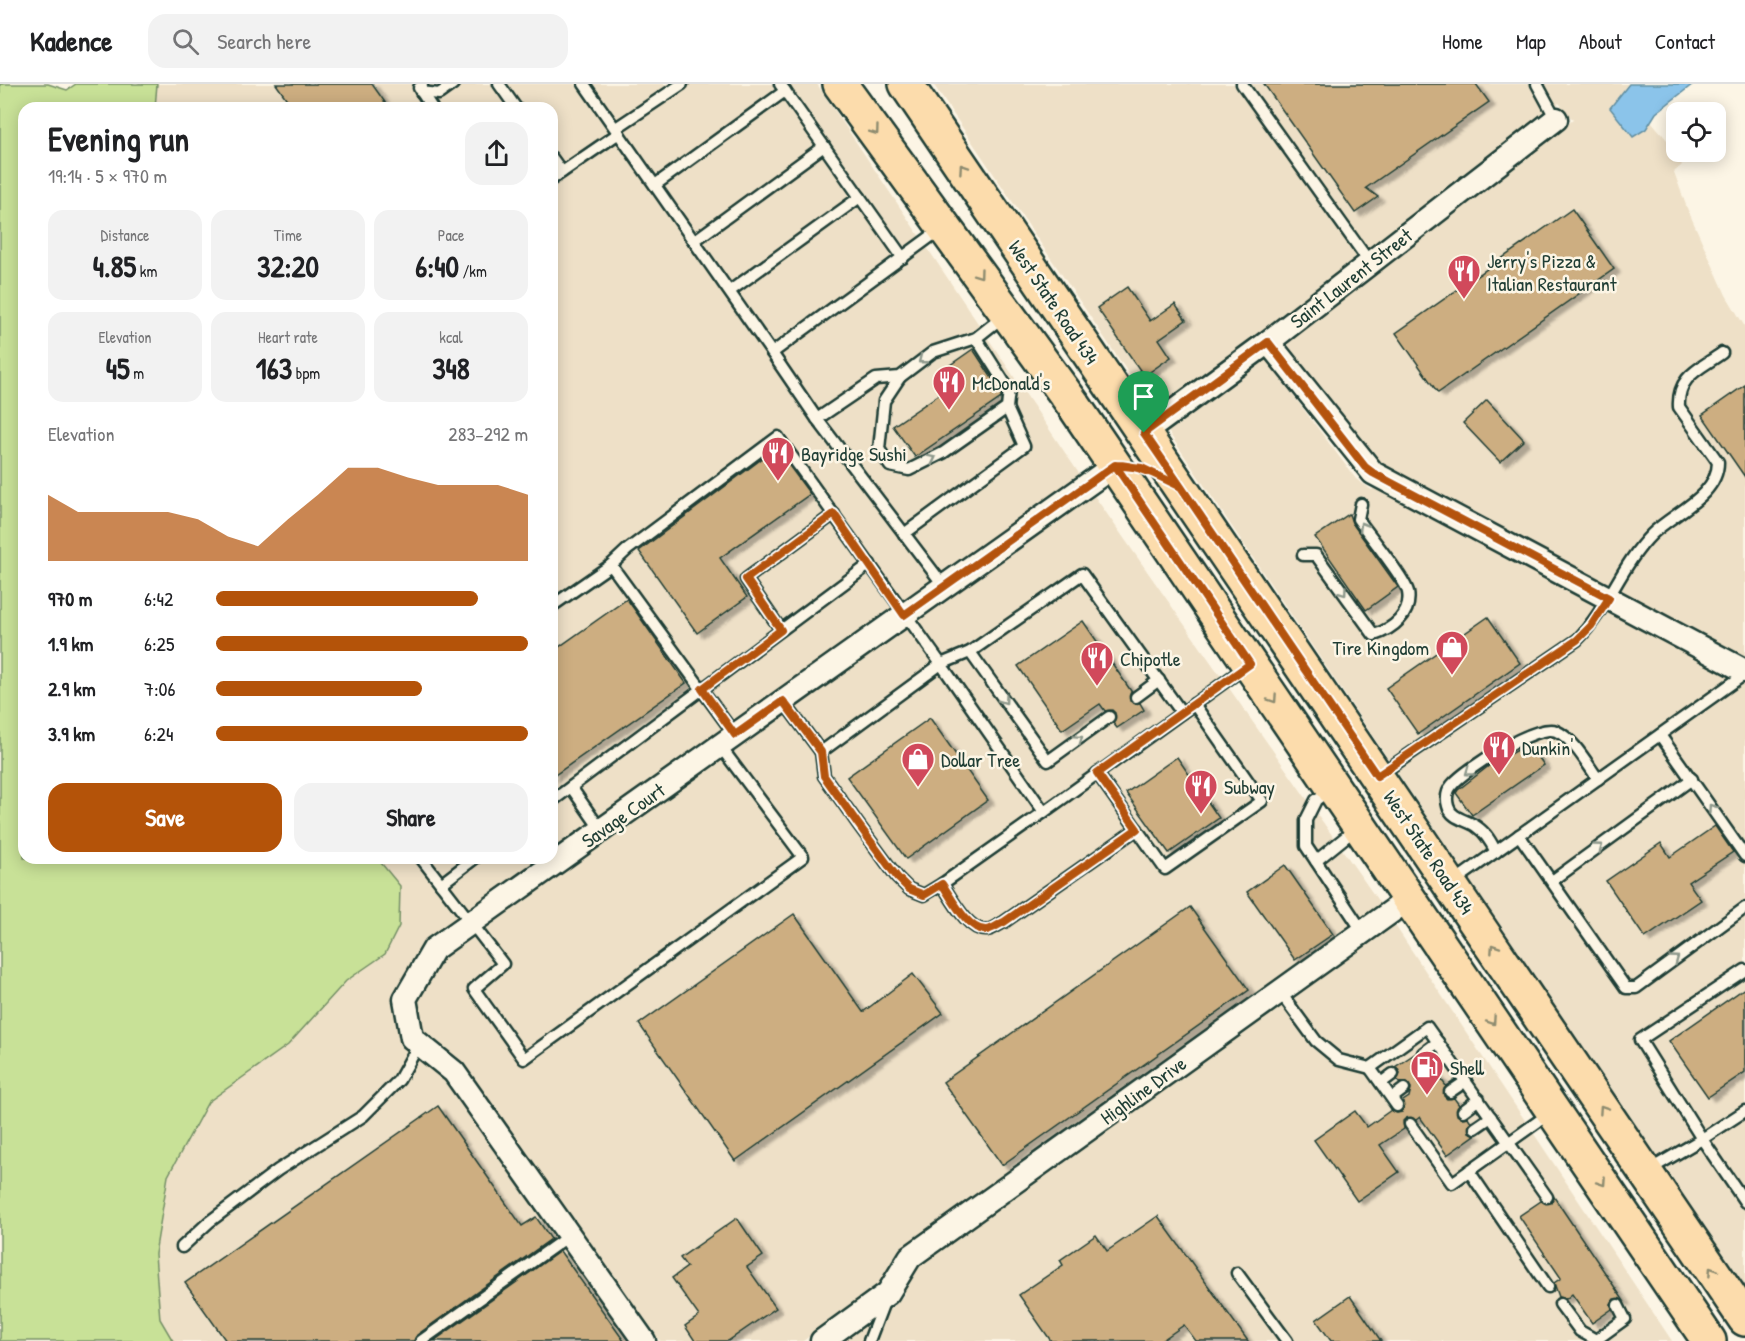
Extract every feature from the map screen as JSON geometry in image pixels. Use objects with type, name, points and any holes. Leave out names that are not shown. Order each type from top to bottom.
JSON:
[{"type":"main road","points":[[840,84],[1075,407],[1709,1341]]},
{"type":"main road","name":"West State Road 434","points":[[906,84],[1745,1319]]},
{"type":"main road","points":[[1075,407],[1111,427],[1130,433],[1144,433]]},
{"type":"main road","points":[[1115,465],[1142,468],[1181,487]]},
{"type":"street","name":"Saint Laurent Street","points":[[1144,433],[1268,342],[1556,119]]},
{"type":"street","points":[[1268,342],[1365,467],[1373,473],[1745,673]]},
{"type":"street","name":"Savage Court","points":[[558,861],[1115,465]]},
{"type":"street","name":"Savage Court","points":[[553,864],[434,950],[405,999],[412,1038],[454,1072],[644,1341]]},
{"type":"street","name":"Highline Drive","points":[[888,1293],[910,1257],[1409,898]]},
{"type":"street","points":[[822,1341],[888,1293]]},
{"type":"lane","points":[[420,87],[439,94],[453,84]]},
{"type":"lane","points":[[499,84],[512,102]]},
{"type":"lane","points":[[584,84],[817,419],[944,586]]},
{"type":"lane","points":[[558,175],[682,84]]},
{"type":"lane","points":[[1242,84],[1370,263]]},
{"type":"lane","points":[[1537,84],[1556,119]]},
{"type":"lane","points":[[420,87],[429,102]]},
{"type":"lane","points":[[656,185],[782,87],[903,258]]},
{"type":"lane","points":[[694,241],[824,146]]},
{"type":"lane","points":[[558,166],[562,172]]},
{"type":"lane","points":[[730,291],[860,197]]},
{"type":"lane","points":[[772,352],[945,227]]},
{"type":"lane","points":[[1007,408],[934,458],[909,470],[890,465],[879,448],[879,429],[884,401],[900,377],[933,352],[976,338],[1008,313]]},
{"type":"lane","points":[[904,534],[1024,446],[1007,408],[1010,390],[976,338]]},
{"type":"lane","points":[[1377,776],[1577,640],[1591,626],[1643,543],[1713,482],[1718,462],[1684,415],[1679,406],[1678,396],[1685,379],[1722,353]]},
{"type":"lane","points":[[817,419],[876,379],[900,377]]},
{"type":"lane","points":[[558,602],[611,565],[627,550],[778,436],[1044,812]]},
{"type":"lane","points":[[1303,555],[1316,555],[1374,635],[1391,630],[1407,609],[1408,590],[1358,519],[1361,504]]},
{"type":"lane","points":[[781,630],[746,579],[834,514]]},
{"type":"lane","points":[[558,797],[870,564]]},
{"type":"lane","points":[[426,864],[502,964],[474,988],[524,1059],[803,857],[728,740],[702,689],[611,565]]},
{"type":"lane","points":[[821,752],[941,664],[970,652],[1082,574],[1182,712]]},
{"type":"lane","points":[[970,652],[1048,761],[1109,717]]},
{"type":"lane","points":[[783,701],[821,752],[824,776],[897,877],[917,894],[924,895],[1250,664]]},
{"type":"lane","points":[[1451,885],[1745,673]]},
{"type":"lane","points":[[1136,697],[1159,680]]},
{"type":"lane","points":[[1097,773],[1165,869],[1262,801],[1194,704]]},
{"type":"lane","points":[[1496,852],[1487,835],[1449,810],[1446,797],[1452,785],[1492,756],[1525,735],[1541,730],[1556,731],[1575,748],[1598,779]]},
{"type":"lane","points":[[1660,735],[1745,856]]},
{"type":"lane","points":[[1552,881],[1692,779]]},
{"type":"lane","points":[[571,787],[601,830]]},
{"type":"lane","points":[[1334,787],[1316,800],[1306,820],[1306,846],[1363,932]]},
{"type":"lane","points":[[1316,861],[1360,826]]},
{"type":"lane","points":[[942,884],[971,924],[987,930],[1004,922],[1137,829]]},
{"type":"lane","points":[[1519,836],[1626,988],[1636,988],[1745,908]]},
{"type":"lane","points":[[441,884],[467,864]]},
{"type":"lane","points":[[1745,970],[1640,1040],[1702,1139],[1745,1202]]},
{"type":"lane","points":[[1280,992],[1316,1041],[1339,1060],[1370,1068],[1394,1102],[1404,1089]]},
{"type":"lane","points":[[1370,1068],[1427,1027],[1547,1197]]},
{"type":"lane","points":[[1423,1053],[1438,1042]]},
{"type":"lane","points":[[182,1247],[209,1222],[278,1170],[363,1116],[399,1080],[419,1044]]},
{"type":"lane","points":[[1434,1069],[1449,1058]]},
{"type":"lane","points":[[1381,1083],[1393,1074]]},
{"type":"lane","points":[[1450,1092],[1466,1081]]},
{"type":"lane","points":[[1463,1111],[1479,1099]]},
{"type":"lane","points":[[1410,1124],[1427,1137],[1434,1157],[1452,1183],[1553,1111]]},
{"type":"lane","points":[[1646,1172],[1745,1111]]},
{"type":"lane","points":[[1475,1128],[1491,1117]]},
{"type":"lane","points":[[1434,1157],[1443,1150]]},
{"type":"lane","points":[[1469,1171],[1548,1287]]},
{"type":"lane","points":[[421,1341],[570,1235]]},
{"type":"lane","points":[[1237,1273],[1287,1341]]},
{"type":"lane","points":[[869,1341],[888,1293]]},
{"type":"lane","points":[[1560,1304],[1580,1331],[1596,1340],[1625,1318],[1618,1305]]},
{"type":"shaded area","points":[[157,84],[817,84],[1080,475],[558,847],[558,102],[156,102]]},
{"type":"shaded area","points":[[933,84],[1629,84],[1610,109],[1646,129],[1651,121],[1666,139],[1666,162],[1680,162],[1682,165],[1674,172],[1687,208],[1726,295],[1745,327],[1745,657],[1381,464],[1285,343],[1573,120],[1559,103],[1262,333],[1154,411]]},
{"type":"shaded area","points":[[1265,358],[1356,479],[1372,490],[1374,488],[1745,685],[1745,1290],[1167,430]]},
{"type":"shaded area","points":[[1093,494],[1381,905],[903,1248],[879,1285],[803,1341],[660,1341],[464,1065],[424,1031],[418,1000],[443,957]]},
{"type":"shaded area","points":[[382,864],[535,864],[427,940],[394,995],[393,1003],[404,1048],[444,1081],[629,1341],[173,1341],[160,1319],[155,1254],[168,1176],[208,1102],[288,1045],[346,981],[385,954],[400,886]]},
{"type":"shaded area","points":[[1394,924],[1672,1341],[841,1341],[888,1307],[892,1308],[905,1294],[903,1291],[919,1265]]},
{"type":"green space","points":[[0,84],[48,84],[67,90],[76,84],[157,84],[156,102],[18,102],[18,864],[382,864],[400,886],[399,926],[385,954],[346,981],[288,1045],[208,1102],[168,1176],[155,1254],[160,1319],[173,1341],[0,1341]]},
{"type":"water","points":[[1629,84],[1693,84],[1670,102],[1666,102],[1666,105],[1656,113],[1646,129],[1633,137],[1610,108]]},
{"type":"building","points":[[276,84],[372,84],[385,102],[289,102]]},
{"type":"building","points":[[1264,84],[1476,84],[1489,102],[1366,188],[1378,197],[1355,213]]},
{"type":"building","points":[[1572,209],[1614,269],[1438,393],[1396,333]]},
{"type":"building","points":[[1127,287],[1150,321],[1175,304],[1186,320],[1159,339],[1171,357],[1144,376],[1097,308]]},
{"type":"building","name":"McDonald's","points":[[973,349],[1001,392],[1001,398],[915,457],[893,426],[953,385],[943,370]]},
{"type":"building","points":[[1745,385],[1745,477],[1702,415]]},
{"type":"building","points":[[1487,400],[1524,440],[1500,462],[1463,423]]},
{"type":"building","points":[[776,448],[810,494],[720,558],[747,597],[697,633],[639,551]]},
{"type":"building","points":[[1349,514],[1352,523],[1398,587],[1366,610],[1315,537]]},
{"type":"building","points":[[627,599],[686,683],[558,773],[558,648]]},
{"type":"building","points":[[1488,617],[1520,663],[1418,734],[1386,688]]},
{"type":"building","points":[[1083,621],[1131,691],[1130,701],[1140,703],[1144,710],[1117,728],[1113,723],[1115,713],[1112,710],[1105,711],[1100,704],[1062,730],[1018,666]]},
{"type":"building","name":"Dollar Tree","points":[[930,718],[988,800],[906,859],[847,777]]},
{"type":"building","points":[[1529,744],[1544,765],[1472,815],[1456,793],[1458,790],[1490,765]]},
{"type":"building","points":[[1177,757],[1219,818],[1169,853],[1126,793]]},
{"type":"building","points":[[1715,826],[1733,852],[1688,882],[1701,900],[1645,938],[1606,881],[1661,843],[1670,857]]},
{"type":"building","points":[[1285,865],[1333,934],[1295,960],[1247,892]]},
{"type":"building","points":[[1190,907],[1249,990],[1002,1165],[943,1082]]},
{"type":"building","points":[[794,914],[863,1012],[913,974],[943,1013],[735,1161],[639,1024]]},
{"type":"building","points":[[1745,988],[1745,1072],[1708,1097],[1669,1041]]},
{"type":"building","points":[[1416,1053],[1419,1060],[1427,1059],[1430,1063],[1428,1073],[1432,1076],[1438,1075],[1446,1086],[1444,1096],[1447,1099],[1454,1098],[1459,1105],[1457,1115],[1461,1118],[1468,1117],[1471,1122],[1469,1132],[1475,1135],[1447,1155],[1420,1117],[1416,1120],[1406,1118],[1403,1121],[1404,1129],[1380,1145],[1399,1172],[1357,1201],[1314,1140],[1355,1111],[1367,1127],[1391,1110],[1397,1113],[1402,1112],[1403,1101],[1409,1097],[1411,1088],[1406,1082],[1399,1083],[1397,1080],[1400,1073],[1395,1067]]},
{"type":"building","points":[[438,1106],[522,1226],[536,1217],[551,1239],[417,1335],[414,1341],[226,1341],[185,1283]]},
{"type":"building","points":[[1554,1197],[1624,1301],[1614,1299],[1611,1304],[1612,1309],[1592,1323],[1572,1294],[1566,1299],[1559,1297],[1554,1283],[1561,1278],[1519,1216],[1541,1201],[1551,1203]]},
{"type":"building","points":[[1158,1216],[1248,1341],[1196,1341],[1184,1325],[1161,1341],[1051,1341],[1019,1295],[1063,1265],[1060,1260],[1096,1235],[1107,1251]]},
{"type":"building","points":[[737,1218],[763,1256],[747,1267],[776,1308],[728,1341],[695,1341],[685,1326],[699,1316],[672,1278],[687,1267],[680,1258]]},
{"type":"building","points":[[560,1251],[624,1341],[434,1341]]},
{"type":"building","points":[[1350,1296],[1381,1341],[1331,1341],[1316,1320]]},
{"type":"place","name":"Jerry's Pizza & Italian Restaurant","points":[[1464,300]]},
{"type":"place","name":"McDonald's","points":[[949,411]]},
{"type":"place","name":"Bayridge Sushi","points":[[778,482]]},
{"type":"place","name":"Tire Kingdom","points":[[1452,676]]},
{"type":"place","name":"Chipotle","points":[[1097,687]]},
{"type":"place","name":"Dunkin'","points":[[1499,776]]},
{"type":"place","name":"Dollar Tree","points":[[918,788]]},
{"type":"place","name":"Subway","points":[[1201,815]]},
{"type":"place","name":"Shell","points":[[1427,1096]]},
{"type":"route","points":[[1144,433],[1181,487],[1142,468],[1115,465],[904,615],[834,514],[746,579],[781,630],[702,689],[735,735],[783,701],[821,752],[824,776],[897,877],[917,894],[924,895],[942,884],[971,924],[979,929],[987,930],[1004,922],[1137,829],[1097,773],[1250,664],[1115,465],[1127,465],[1142,468],[1181,487],[1377,776],[1577,640],[1591,626],[1609,598],[1365,467],[1268,342],[1144,433]]}]
